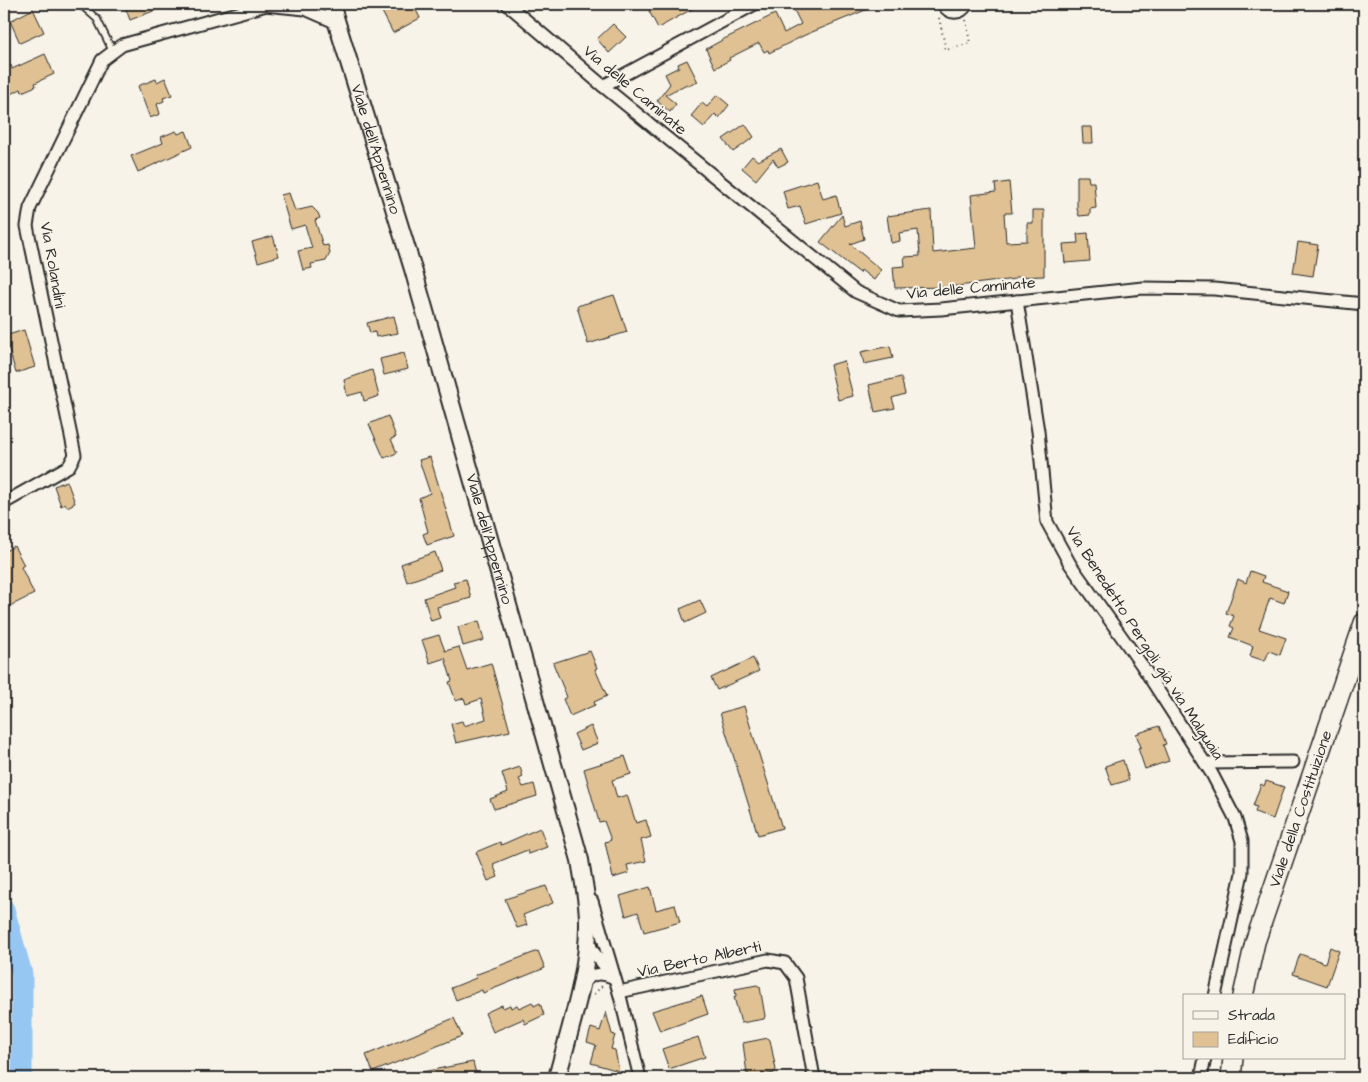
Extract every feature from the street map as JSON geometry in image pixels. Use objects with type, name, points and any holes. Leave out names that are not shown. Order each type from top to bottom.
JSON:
[{"type":"main road","name":"Viale dell'Appennino","points":[[331,4],[413,269],[580,860],[588,919],[588,938],[581,985],[557,1078]]},
{"type":"main road","name":"Viale della Costituizione","points":[[1243,994],[1255,942],[1364,623]]},
{"type":"main road","points":[[1231,1078],[1233,1060]]},
{"type":"street","name":"Via Rolandini","points":[[304,9],[317,4]]},
{"type":"street","name":"Via delle Caminate","points":[[507,4],[603,86],[856,292],[899,311],[1143,288],[1214,289],[1364,304]]},
{"type":"street","points":[[603,86],[755,4]]},
{"type":"street","name":"Via Rolandini","points":[[4,503],[69,466],[75,455],[27,226],[30,208],[102,60],[122,45],[267,5],[304,9],[337,24]]},
{"type":"street","points":[[940,7],[950,12],[958,12],[965,6]]},
{"type":"street","name":"Via Benedetto Pergoli già via Malguaia","points":[[1017,301],[1038,431],[1047,522],[1070,564],[1141,664],[1205,763],[1235,818],[1242,841],[1242,874],[1215,994]]},
{"type":"street","points":[[1205,763],[1293,762]]},
{"type":"street","points":[[580,860],[640,1078]]},
{"type":"street","points":[[604,944],[596,935],[588,938],[592,950],[605,964],[616,986]]},
{"type":"street","name":"Via Berto Alberti","points":[[581,985],[588,976],[597,974],[605,974],[616,986],[768,960],[785,962],[796,978],[814,1078]]},
{"type":"street","points":[[1201,1078],[1205,1060]]},
{"type":"lane","points":[[80,4],[97,19],[113,52]]},
{"type":"path","points":[[940,7],[946,50],[970,43],[965,6]]},
{"type":"building","points":[[124,4],[134,4],[135,7],[142,4],[169,5],[130,20]]},
{"type":"building","points":[[378,4],[413,4],[420,18],[393,33]]},
{"type":"building","points":[[655,4],[701,4],[658,28],[649,11],[657,7]]},
{"type":"building","points":[[791,4],[880,4],[805,35],[769,53],[768,50],[764,52],[759,43],[729,58],[730,60],[715,68],[706,49],[724,39],[775,14],[784,33],[801,24]]},
{"type":"building","points":[[33,9],[44,32],[20,43],[10,21]]},
{"type":"building","points":[[613,24],[626,37],[609,53],[597,39]]},
{"type":"building","points":[[45,54],[54,74],[35,83],[36,86],[22,92],[21,89],[4,97],[4,68],[11,65],[12,69]]},
{"type":"building","points":[[687,60],[698,82],[688,86],[687,84],[665,95],[676,104],[670,112],[657,101],[670,84],[665,74],[679,67],[678,64]]},
{"type":"building","points":[[165,78],[172,95],[163,98],[164,101],[157,104],[160,114],[150,118],[138,86],[156,79],[157,82]]},
{"type":"building","points":[[717,95],[729,105],[719,118],[715,114],[704,127],[691,116],[702,103],[707,107]]},
{"type":"building","points":[[745,124],[754,137],[733,152],[723,139]]},
{"type":"building","points":[[1082,127],[1092,127],[1093,143],[1083,143]]},
{"type":"building","points":[[176,131],[178,134],[186,131],[192,147],[138,172],[131,156],[163,143],[161,137]]},
{"type":"building","points":[[781,149],[788,162],[778,167],[773,159],[756,180],[742,168],[752,156],[758,161]]},
{"type":"building","points":[[1077,176],[1088,176],[1089,182],[1094,182],[1096,208],[1090,209],[1090,215],[1079,216],[1077,209]]},
{"type":"building","points":[[817,180],[823,199],[836,195],[841,213],[806,224],[800,206],[788,209],[783,191]]},
{"type":"building","points":[[1009,182],[1012,213],[1004,213],[1006,242],[1027,241],[1027,223],[1033,223],[1033,210],[1044,210],[1044,276],[1015,277],[1015,279],[949,287],[895,288],[893,267],[905,266],[904,257],[920,256],[918,230],[899,233],[900,241],[891,243],[887,216],[931,210],[933,253],[976,248],[971,195],[996,192],[995,184]]},
{"type":"building","points":[[289,193],[295,211],[312,207],[320,218],[315,220],[323,246],[328,245],[330,253],[326,261],[311,264],[312,268],[303,270],[298,251],[312,248],[305,225],[291,229],[281,195]]},
{"type":"building","points":[[842,215],[845,226],[860,221],[864,239],[850,244],[881,270],[874,280],[861,270],[860,273],[820,242]]},
{"type":"building","points":[[1088,233],[1090,261],[1065,263],[1063,244],[1078,243],[1077,234]]},
{"type":"building","points":[[273,236],[279,256],[258,262],[252,242]]},
{"type":"building","points":[[1298,242],[1318,245],[1313,276],[1293,273]]},
{"type":"building","points":[[614,295],[627,332],[588,344],[577,306]]},
{"type":"building","points":[[394,316],[398,333],[376,337],[375,332],[370,333],[367,323]]},
{"type":"building","points":[[24,330],[35,367],[16,373],[5,336]]},
{"type":"building","points":[[890,346],[893,358],[864,364],[861,352]]},
{"type":"building","points":[[404,353],[408,369],[384,375],[380,359]]},
{"type":"building","points":[[844,361],[853,396],[838,400],[830,365]]},
{"type":"building","points":[[372,370],[379,396],[364,401],[362,392],[347,396],[344,380]]},
{"type":"building","points":[[901,377],[905,394],[892,398],[895,408],[875,412],[869,385]]},
{"type":"building","points":[[388,416],[396,437],[391,439],[397,453],[384,458],[369,424]]},
{"type":"building","points":[[430,457],[454,536],[427,545],[423,534],[428,532],[419,498],[430,493],[419,460]]},
{"type":"building","points":[[67,481],[75,503],[67,507],[65,504],[61,506],[54,486]]},
{"type":"building","points":[[14,546],[24,565],[21,567],[34,594],[10,606],[4,594],[4,552]]},
{"type":"building","points":[[435,552],[441,570],[407,582],[401,564]]},
{"type":"building","points":[[1250,571],[1264,576],[1262,582],[1288,591],[1284,603],[1270,598],[1259,629],[1286,638],[1280,655],[1269,651],[1265,661],[1250,656],[1253,646],[1230,637],[1234,628],[1230,626],[1234,616],[1226,613],[1238,579],[1246,583]]},
{"type":"building","points":[[466,579],[471,598],[437,607],[440,618],[431,621],[424,598],[455,587],[453,582]]},
{"type":"building","points":[[700,600],[706,613],[685,623],[680,609]]},
{"type":"building","points":[[479,621],[484,640],[463,646],[458,627]]},
{"type":"building","points":[[439,635],[445,651],[459,647],[467,670],[491,663],[510,731],[456,743],[451,724],[462,721],[464,726],[486,719],[481,699],[466,704],[464,698],[456,701],[449,682],[452,681],[445,658],[430,663],[422,640]]},
{"type":"building","points":[[590,651],[597,668],[595,669],[607,696],[594,702],[595,705],[570,716],[563,699],[567,697],[553,663]]},
{"type":"building","points":[[753,658],[759,671],[717,690],[711,678]]},
{"type":"building","points":[[744,706],[782,828],[758,835],[720,713]]},
{"type":"building","points":[[591,726],[598,743],[581,750],[574,734]]},
{"type":"building","points":[[1159,726],[1166,744],[1163,745],[1169,761],[1145,769],[1138,748],[1141,747],[1136,734]]},
{"type":"building","points":[[625,756],[631,774],[612,780],[617,798],[627,795],[636,823],[646,820],[651,837],[641,840],[646,861],[627,865],[629,873],[613,878],[605,842],[611,840],[604,821],[599,822],[584,769]]},
{"type":"building","points":[[1123,760],[1129,780],[1112,785],[1105,766]]},
{"type":"building","points":[[520,767],[523,777],[519,779],[523,787],[534,784],[537,796],[494,809],[490,799],[508,792],[502,773]]},
{"type":"building","points":[[1266,781],[1284,787],[1273,819],[1255,812],[1257,807],[1253,806],[1261,784],[1264,786]]},
{"type":"building","points":[[540,828],[547,847],[528,854],[527,850],[493,864],[498,877],[488,881],[476,852],[500,842],[501,845]]},
{"type":"building","points":[[546,886],[553,903],[523,915],[527,925],[517,928],[505,899]]},
{"type":"building","points":[[650,887],[656,910],[675,905],[680,922],[644,932],[638,912],[626,916],[620,896]]},
{"type":"building","points":[[1330,947],[1339,951],[1327,986],[1293,974],[1300,954],[1325,963]]},
{"type":"building","points":[[538,951],[545,968],[483,993],[482,990],[456,1000],[451,988],[476,978],[475,975]]},
{"type":"building","points":[[757,985],[760,987],[764,1019],[741,1023],[734,997],[736,996],[735,989]]},
{"type":"building","points":[[702,996],[708,1014],[660,1031],[652,1011]]},
{"type":"building","points":[[532,1002],[534,1006],[540,1003],[544,1015],[525,1024],[523,1019],[493,1032],[485,1013],[502,1005],[503,1008],[510,1005],[511,1008],[517,1005],[519,1008]]},
{"type":"building","points":[[606,1012],[612,1034],[615,1035],[611,1049],[615,1050],[619,1071],[591,1063],[596,1045],[587,1042],[591,1028],[600,1031]]},
{"type":"building","points":[[454,1018],[462,1036],[373,1072],[366,1055]]},
{"type":"building","points":[[698,1037],[705,1057],[669,1069],[662,1049]]},
{"type":"building","points":[[768,1038],[776,1070],[774,1073],[750,1078],[749,1074],[747,1074],[743,1043]]},
{"type":"building","points":[[473,1062],[477,1078],[412,1078],[412,1074]]},
{"type":"waterway","points":[[4,909],[22,974],[22,1078]]}]
